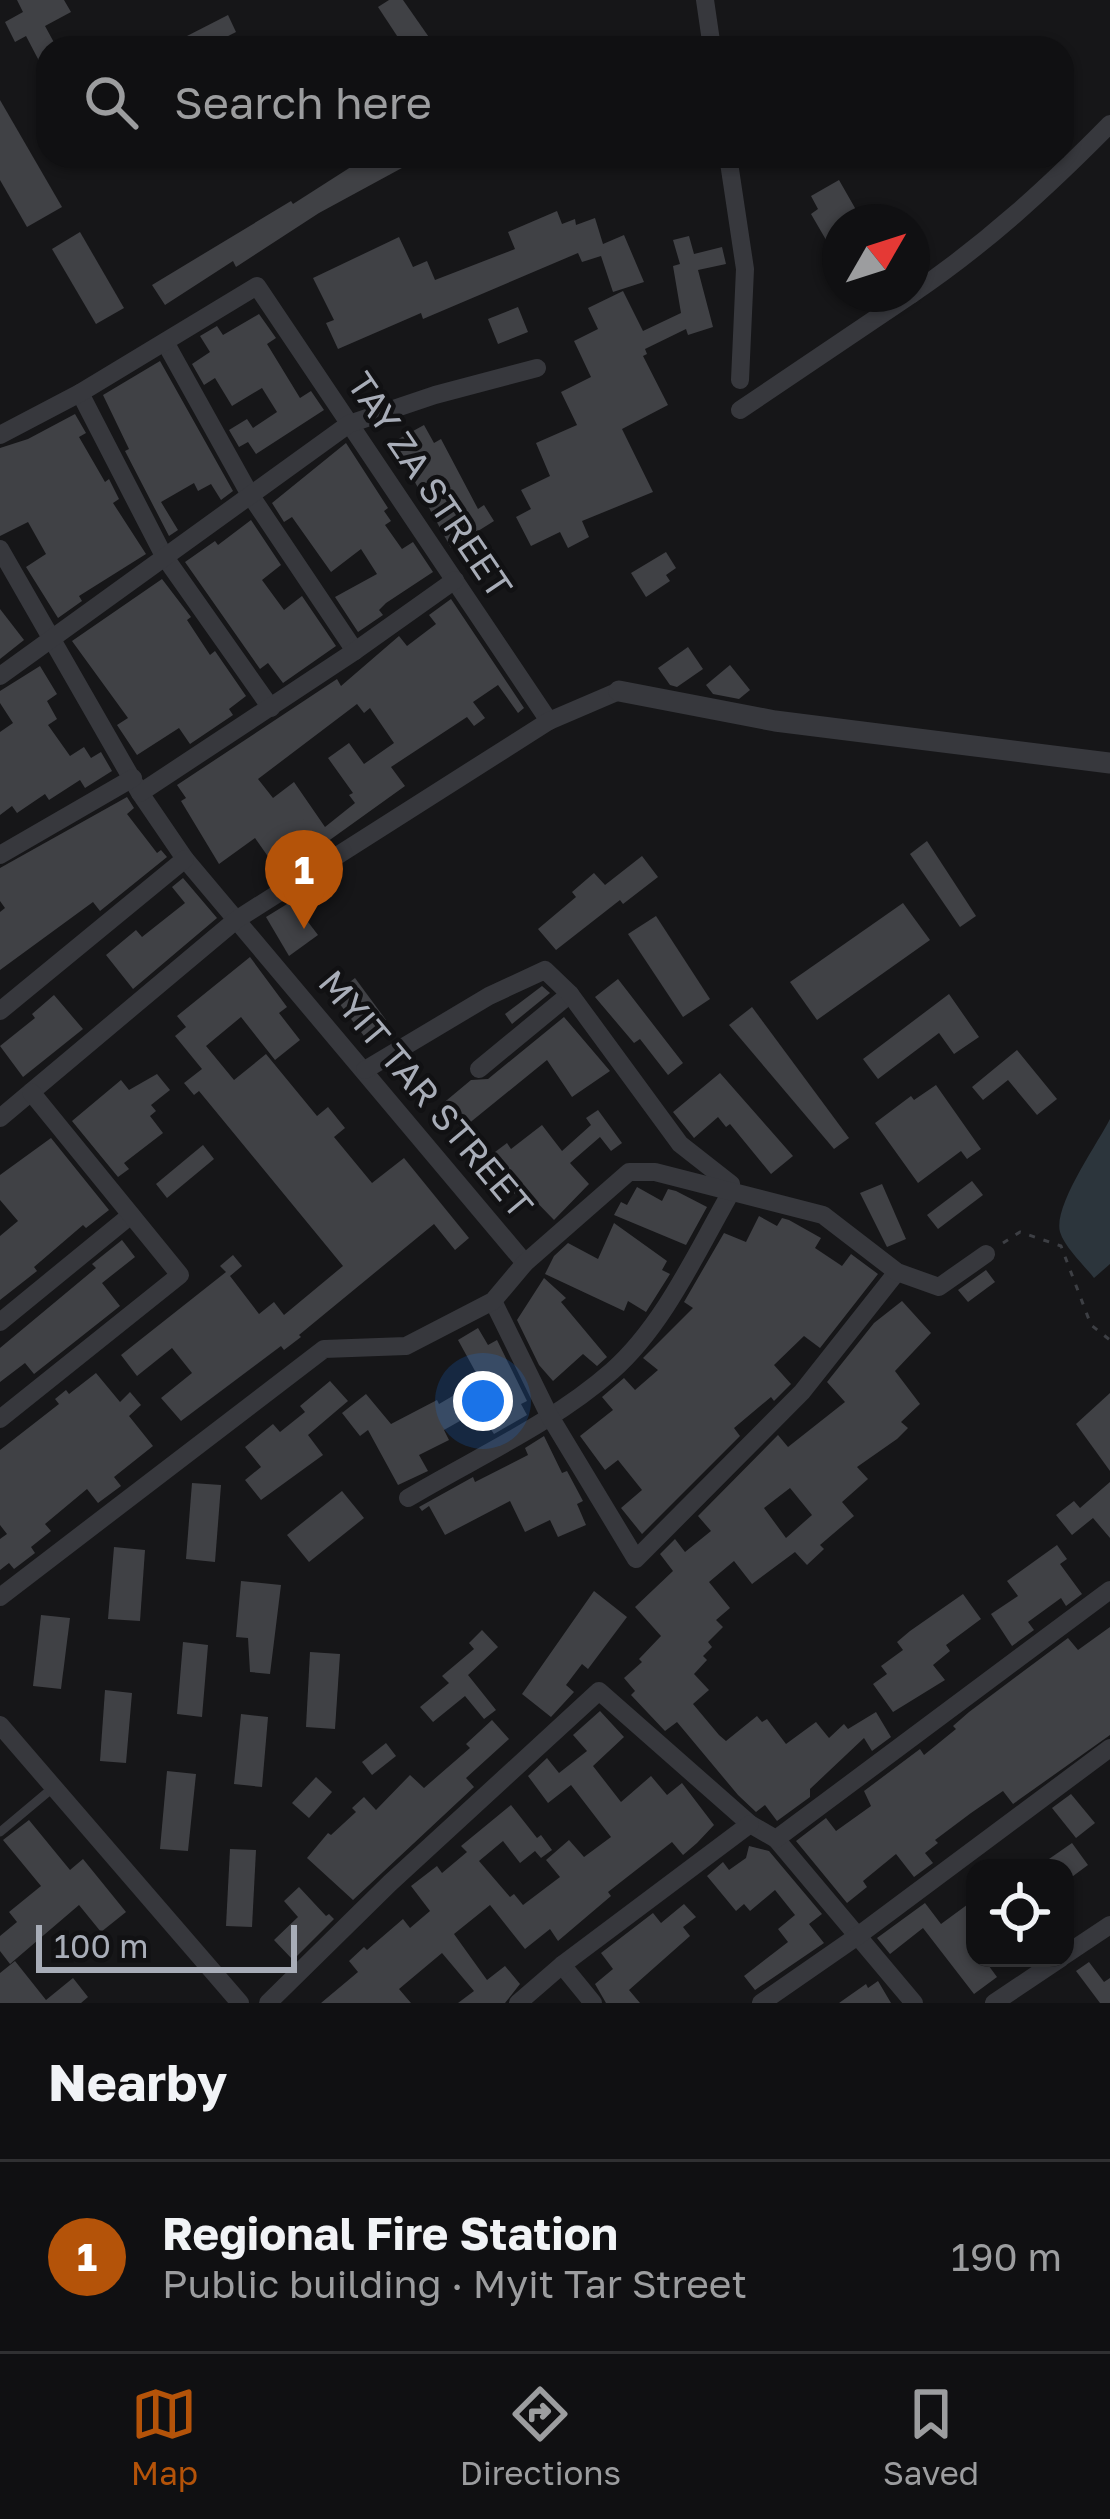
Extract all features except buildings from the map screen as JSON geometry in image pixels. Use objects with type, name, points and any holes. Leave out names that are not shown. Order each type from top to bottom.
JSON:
[{"type":"street","points":[[705,0],[710,36]]},
{"type":"street","points":[[1074,161],[1110,124]]},
{"type":"street","points":[[730,168],[745,269],[740,380]]},
{"type":"street","points":[[930,281],[990,238],[1067,168]]},
{"type":"street","name":"TAY ZA STREET","points":[[165,342],[257,286],[549,721]]},
{"type":"street","points":[[740,410],[885,312]]},
{"type":"street","points":[[0,435],[165,342],[249,493],[355,651]]},
{"type":"street","points":[[0,676],[349,424],[537,368]]},
{"type":"street","points":[[80,393],[164,556],[271,708]]},
{"type":"street","name":"MYIT TAR STREET","points":[[0,549],[136,786],[184,859],[525,1263]]},
{"type":"street","points":[[0,856],[136,786],[271,708],[454,580]]},
{"type":"street","points":[[0,1118],[236,920],[549,721],[619,691],[775,721],[1110,763]]},
{"type":"street","points":[[0,1011],[184,859]]},
{"type":"street","points":[[365,1070],[545,970],[570,994],[680,1144],[729,1180],[730,1194],[665,1306],[614,1370],[549,1415],[408,1498]]},
{"type":"street","points":[[479,1069],[570,994]]},
{"type":"street","points":[[0,1419],[180,1275],[31,1092]]},
{"type":"street","points":[[0,1597],[324,1349],[406,1346],[493,1300],[525,1263],[629,1172],[655,1172],[823,1214],[898,1272],[939,1287],[986,1254]]},
{"type":"street","points":[[0,1322],[131,1215]]},
{"type":"street","points":[[493,1300],[549,1415],[636,1559],[802,1393],[898,1272]]},
{"type":"street","points":[[776,1839],[1110,1591]]},
{"type":"street","points":[[268,2003],[390,1883],[599,1691],[750,1824],[776,1839],[914,2003]]},
{"type":"street","points":[[0,1725],[240,2003]]},
{"type":"street","points":[[761,2003],[1110,1748]]},
{"type":"street","points":[[518,2003],[750,1824]]},
{"type":"street","points":[[1074,1950],[1110,1925]]},
{"type":"street","points":[[562,1965],[593,2003]]},
{"type":"street","points":[[994,2003],[1048,1967]]},
{"type":"lane","points":[[0,1832],[55,1786]]},
{"type":"path","points":[[986,1254],[1020,1232],[1061,1246],[1091,1325],[1110,1340]]},
{"type":"shaded area","points":[[1110,1119],[1110,1264],[1094,1278],[1066,1244],[1060,1221],[1070,1191]]},
{"type":"place","name":"Regional Fire Station","points":[[304,929]]}]
